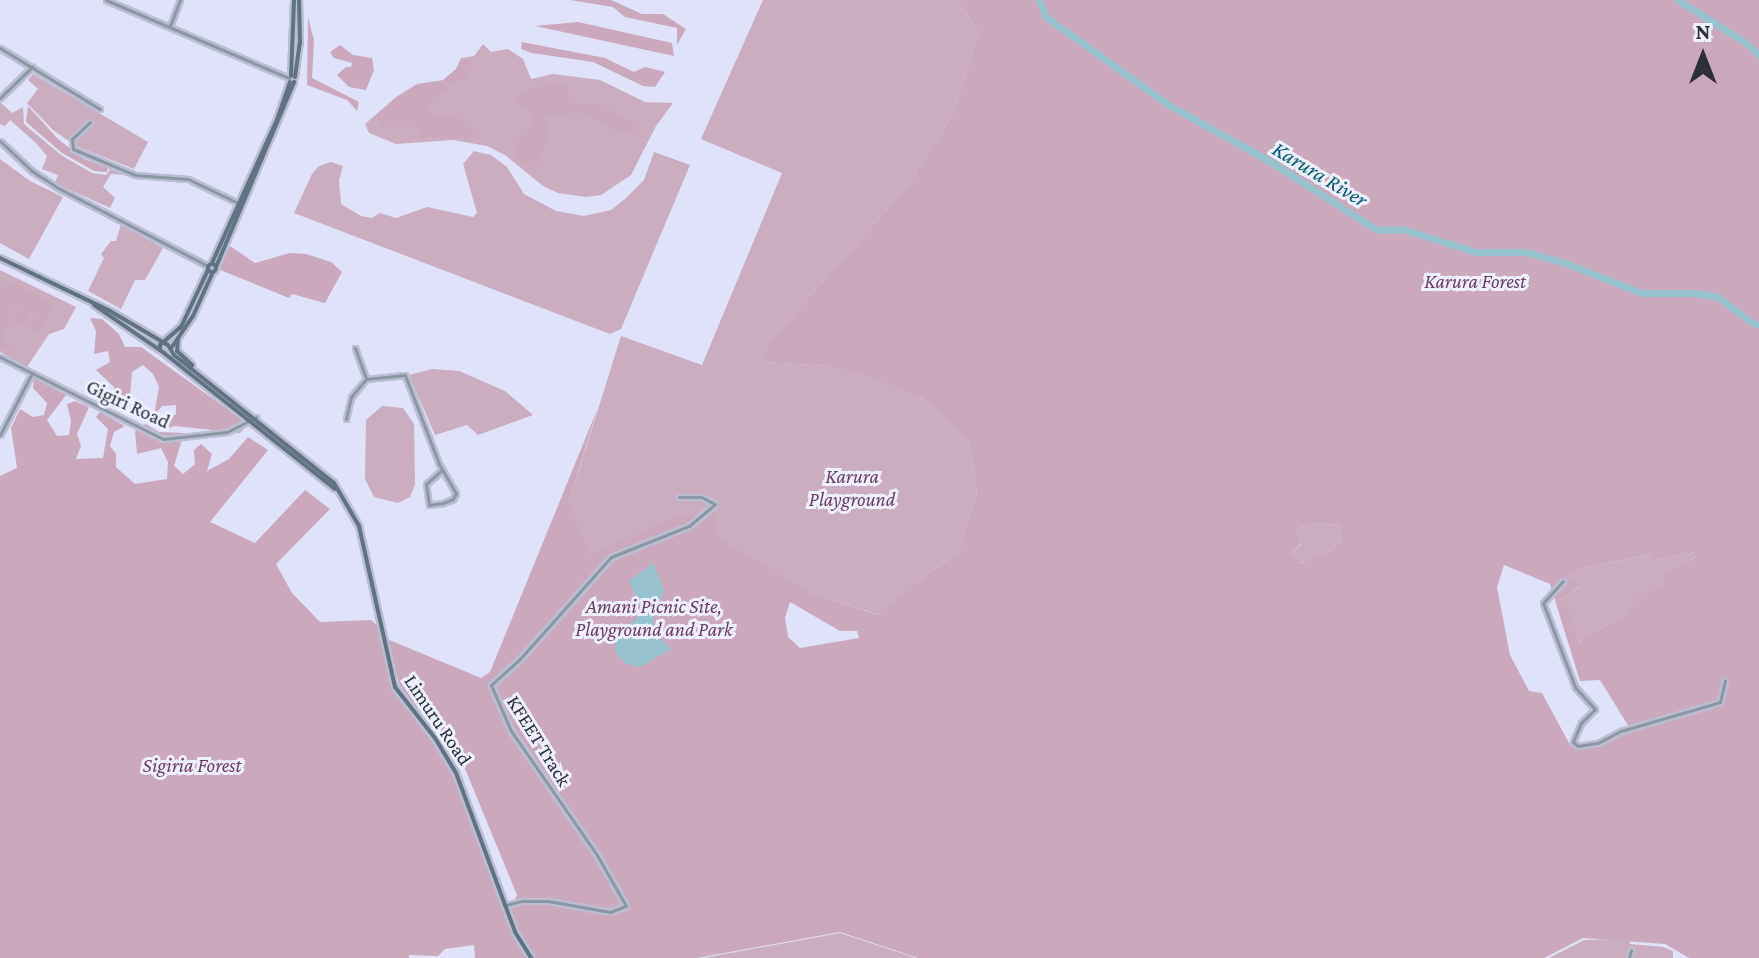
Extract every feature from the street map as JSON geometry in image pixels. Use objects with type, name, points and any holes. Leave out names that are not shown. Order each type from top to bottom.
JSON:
[{"type":"main road","points":[[211,267],[277,120],[292,79],[300,43],[296,0]]},
{"type":"main road","points":[[167,355],[176,337],[193,316],[292,79]]},
{"type":"main road","name":"Limuru Road","points":[[0,258],[164,343],[247,419],[340,493]]},
{"type":"main road","name":"Limuru Road","points":[[93,304],[256,417],[323,471],[355,515],[383,645],[397,693],[435,738],[456,773],[515,932],[531,958]]},
{"type":"main road","points":[[160,350],[164,343],[176,337]]},
{"type":"main road","points":[[176,337],[177,351],[202,376]]},
{"type":"street","points":[[106,0],[292,79]]},
{"type":"street","points":[[170,26],[180,0]]},
{"type":"street","points":[[0,48],[100,109]]},
{"type":"street","points":[[0,98],[32,67]]},
{"type":"street","points":[[90,122],[72,139],[73,149],[135,175],[188,179],[239,203]]},
{"type":"street","points":[[0,141],[32,171],[60,189],[211,267]]},
{"type":"street","points":[[355,348],[366,379]]},
{"type":"street","name":"Gigiri Road","points":[[0,357],[163,439],[227,432],[256,417]]},
{"type":"street","points":[[0,435],[32,373]]},
{"type":"street","points":[[346,419],[351,397],[366,379],[405,375],[442,470],[455,489],[453,499],[429,505],[425,496],[427,481],[442,470]]},
{"type":"street","points":[[247,410],[247,419]]},
{"type":"street","name":"KFEET Track","points":[[506,905],[522,901],[548,901],[610,912],[626,906],[597,855],[511,731],[491,685],[519,660],[611,557],[689,526],[715,504],[701,497],[679,497]]},
{"type":"street","points":[[1563,581],[1543,603],[1575,687],[1595,709],[1577,732],[1573,742],[1578,746],[1598,743],[1621,731],[1720,702],[1725,681]]},
{"type":"street","points":[[1629,958],[1631,950]]},
{"type":"green space","points":[[570,0],[611,0],[642,14],[663,14],[686,29],[677,45],[677,28],[625,17],[613,7]]},
{"type":"green space","name":"Karura Playground","points":[[763,0],[957,0],[979,33],[952,116],[909,184],[767,344],[764,362],[826,366],[869,375],[922,398],[969,442],[977,492],[958,553],[915,583],[879,615],[810,592],[779,575],[630,712],[569,502],[621,336],[702,365],[782,173],[701,139]]},
{"type":"green space","name":"Karura Forest","points":[[957,0],[1759,0],[1759,958],[1689,958],[1665,944],[1583,938],[1544,958],[918,958],[840,932],[697,958],[475,958],[474,945],[445,949],[438,956],[409,955],[409,958],[0,958],[0,476],[17,468],[11,428],[20,409],[33,417],[44,415],[47,403],[33,388],[34,378],[66,395],[47,420],[57,436],[69,435],[71,421],[67,404],[75,401],[89,407],[77,434],[81,446],[76,459],[103,458],[108,429],[96,417],[100,412],[125,426],[114,432],[110,446],[116,454],[116,467],[135,484],[167,479],[168,462],[161,448],[137,454],[135,431],[146,424],[159,432],[184,433],[174,466],[183,474],[195,464],[194,450],[201,444],[212,454],[207,471],[229,459],[248,437],[268,450],[210,522],[255,543],[305,490],[330,509],[276,564],[292,593],[320,622],[371,620],[382,629],[399,697],[447,756],[509,911],[517,895],[459,754],[403,697],[387,639],[481,678],[490,672],[597,410],[569,502],[589,555],[678,516],[713,510],[719,539],[810,592],[878,615],[915,583],[958,553],[977,492],[969,442],[922,398],[869,376],[826,366],[763,362],[767,344],[909,184],[952,116],[979,33]],"holes":[[[1316,523],[1338,525],[1342,539],[1327,554],[1314,555],[1300,564],[1292,554],[1301,543],[1297,534],[1301,527]],[[1694,552],[1696,557],[1666,573],[1661,584],[1640,594],[1623,618],[1595,631],[1580,644],[1569,612],[1560,600],[1581,585],[1565,578],[1583,568],[1651,554],[1658,560]],[[1504,565],[1550,584],[1580,681],[1600,680],[1629,727],[1595,741],[1569,743],[1542,693],[1529,691],[1510,655],[1497,587]],[[639,571],[656,573],[664,590],[653,606],[653,620],[660,638],[615,633],[628,627],[642,611],[630,581]],[[790,602],[840,631],[857,631],[859,638],[800,648],[788,637],[785,618]]]},
{"type":"green space","points":[[308,17],[314,40],[312,78],[359,102],[357,111],[347,100],[307,85]]},
{"type":"green space","points":[[578,22],[672,43],[674,56],[535,26]]},
{"type":"green space","points":[[522,42],[605,58],[634,72],[645,67],[665,72],[655,87],[643,86],[593,62],[521,49]]},
{"type":"green space","points":[[483,44],[491,52],[508,49],[523,59],[531,79],[553,74],[600,80],[645,102],[673,103],[656,126],[631,175],[601,195],[586,197],[558,193],[543,186],[505,155],[487,146],[453,140],[396,144],[369,133],[365,124],[396,97],[417,84],[443,80],[456,69],[461,58],[474,56]]},
{"type":"green space","points":[[340,45],[353,55],[372,58],[374,70],[366,90],[349,87],[337,75],[346,67],[351,67],[352,63],[334,58],[330,52]]},
{"type":"green space","points":[[466,60],[473,64],[465,79],[455,82],[427,106],[432,116],[455,115],[481,139],[421,137],[417,127],[380,126],[377,117],[398,97],[417,85],[443,81]]},
{"type":"green space","points":[[33,74],[148,142],[134,169],[76,146],[53,130],[27,103],[38,89],[28,80]]},
{"type":"green space","points":[[552,84],[567,86],[570,103],[603,105],[635,125],[634,133],[619,133],[585,113],[542,115],[549,132],[539,163],[531,168],[519,161],[514,147],[532,126],[533,115],[519,105],[517,98],[526,90]]},
{"type":"green space","points":[[0,102],[12,113],[23,107],[24,124],[61,155],[92,173],[106,175],[112,167],[126,175],[111,174],[103,187],[115,198],[110,208],[55,183],[58,175],[42,169],[47,156],[35,142],[10,120],[5,126],[0,124]]},
{"type":"green space","points":[[28,106],[58,139],[84,159],[108,167],[107,172],[94,171],[62,153],[26,122]]},
{"type":"green space","points":[[474,151],[491,155],[507,167],[524,194],[556,211],[584,216],[611,210],[625,199],[644,180],[654,152],[690,165],[621,329],[610,334],[294,213],[312,174],[319,166],[331,162],[343,166],[339,180],[341,204],[361,216],[372,218],[380,213],[396,218],[427,207],[473,217],[477,213],[463,164]]},
{"type":"green space","points":[[0,159],[30,181],[63,197],[29,259],[0,243]]},
{"type":"green space","points":[[121,224],[163,248],[145,280],[135,280],[121,309],[88,291],[104,258],[101,254],[111,241],[116,241]]},
{"type":"green space","points":[[230,246],[255,263],[290,253],[306,254],[331,262],[342,272],[325,303],[292,294],[289,298],[218,269]]},
{"type":"green space","points":[[0,270],[76,307],[64,329],[49,334],[27,367],[0,352]]},
{"type":"green space","points":[[15,283],[25,289],[26,295],[33,293],[51,302],[49,315],[38,332],[30,328],[35,311],[28,313],[22,327],[12,320],[24,305],[21,303],[14,309],[3,334],[3,340],[16,347],[9,350],[0,346],[0,288]]},
{"type":"green space","points":[[90,318],[102,319],[119,334],[125,347],[141,347],[248,424],[240,433],[174,426],[165,430],[163,420],[176,414],[176,405],[162,406],[154,416],[159,387],[153,374],[143,365],[132,372],[130,398],[116,403],[114,387],[96,370],[110,362],[108,351],[94,354],[96,331]]},
{"type":"green space","points":[[433,369],[459,371],[505,391],[533,415],[478,435],[467,425],[435,435],[409,375]]},
{"type":"green space","points":[[382,406],[403,408],[414,424],[415,484],[410,497],[398,503],[374,497],[365,479],[366,420]]},
{"type":"green space","points":[[1316,523],[1338,525],[1342,539],[1327,554],[1315,555],[1299,564],[1292,554],[1301,544],[1297,534],[1301,527]]},
{"type":"green space","points":[[1694,552],[1697,556],[1667,573],[1661,584],[1634,604],[1623,618],[1595,631],[1581,645],[1560,600],[1580,586],[1564,578],[1583,568],[1652,554],[1658,560]]},
{"type":"green space","points":[[840,933],[916,958],[703,958]]},
{"type":"green space","points":[[1629,939],[1630,944],[1673,951],[1673,958],[1549,958],[1584,940]]},
{"type":"shaded area","points":[[653,563],[664,590],[661,600],[655,600],[653,606],[660,616],[653,617],[653,620],[660,638],[671,649],[640,667],[626,664],[616,653],[615,633],[628,627],[642,611],[629,581]]},
{"type":"waterway","name":"Karura River","points":[[1039,0],[1046,17],[1169,105],[1271,162],[1377,230],[1402,229],[1476,252],[1526,252],[1565,263],[1641,293],[1695,293],[1718,297],[1759,325]]},
{"type":"waterway","points":[[1678,0],[1746,43],[1759,55]]},
{"type":"park label","name":"Amani Picnic Site, Playground and Park","points":[[654,618]]},
{"type":"park label","name":"Sigiria Forest","points":[[192,765]]}]
